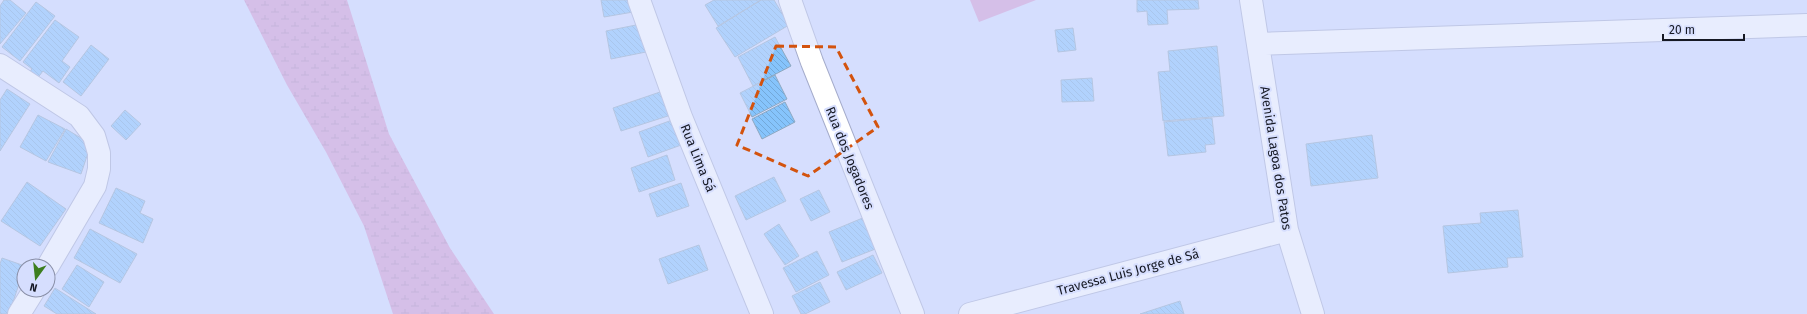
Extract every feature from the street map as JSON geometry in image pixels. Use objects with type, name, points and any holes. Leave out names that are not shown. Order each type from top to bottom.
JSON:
[{"type":"street","name":"Rua Lima Sá","points":[[639,0],[681,117],[762,314]]},
{"type":"street","name":"Rua dos Jogadores","points":[[790,0],[814,70],[913,314]]},
{"type":"street","name":"Avenida Lagoa dos Patos","points":[[1251,0],[1287,230],[1312,314]]},
{"type":"street","points":[[1258,44],[1807,25]]},
{"type":"street","points":[[0,65],[79,116],[94,136],[99,153],[99,169],[95,186],[53,258]]},
{"type":"street","name":"Travessa Luis Jorge de Sá","points":[[970,314],[1287,230]]},
{"type":"street","points":[[20,314],[29,298]]},
{"type":"highlighted area","points":[[776,46],[836,47],[878,127],[808,176],[737,145]]},
{"type":"green space","points":[[244,0],[347,0],[389,134],[450,248],[494,314],[393,314],[364,226],[326,152],[287,85]]},
{"type":"green space","points":[[970,0],[1036,0],[979,22]]},
{"type":"building","points":[[4,0],[10,0],[26,13],[0,44],[0,6]]},
{"type":"building","points":[[601,0],[637,0],[639,11],[604,17]]},
{"type":"building","points":[[714,0],[761,0],[718,26],[705,5]]},
{"type":"building","points":[[761,0],[774,0],[789,25],[735,57],[716,28]]},
{"type":"building","points":[[1137,0],[1198,0],[1199,9],[1167,10],[1168,24],[1148,25],[1147,11],[1137,12]]},
{"type":"building","points":[[36,2],[55,16],[20,61],[2,47]]},
{"type":"building","points":[[55,20],[79,37],[62,61],[70,67],[59,83],[43,71],[36,80],[28,74],[32,69],[23,62]]},
{"type":"building","points":[[646,23],[651,51],[611,59],[606,31]]},
{"type":"building","points":[[1073,28],[1076,50],[1058,52],[1055,30]]},
{"type":"building","points":[[775,37],[791,66],[753,86],[738,57]]},
{"type":"building","points":[[91,45],[109,59],[81,96],[63,82]]},
{"type":"building","points":[[1217,46],[1224,116],[1163,121],[1158,72],[1170,71],[1168,51]]},
{"type":"building","points":[[775,75],[787,99],[752,117],[740,93]]},
{"type":"building","points":[[1092,78],[1094,101],[1062,102],[1061,80]]},
{"type":"building","points":[[7,89],[30,104],[0,151],[0,100]]},
{"type":"building","points":[[663,91],[671,115],[621,131],[613,108]]},
{"type":"building","points":[[785,102],[795,122],[762,139],[752,119]]},
{"type":"building","points":[[125,110],[141,124],[126,140],[111,126]]},
{"type":"building","points":[[38,115],[65,129],[46,161],[20,147]]},
{"type":"building","points":[[1212,118],[1215,144],[1205,145],[1206,152],[1168,156],[1164,122]]},
{"type":"building","points":[[675,119],[684,144],[648,157],[639,132]]},
{"type":"building","points":[[66,129],[91,144],[81,174],[48,162]]},
{"type":"building","points":[[1372,135],[1378,178],[1311,186],[1306,144]]},
{"type":"building","points":[[667,155],[675,180],[639,192],[631,168]]},
{"type":"building","points":[[774,177],[786,201],[746,220],[735,196]]},
{"type":"building","points":[[27,182],[66,209],[40,246],[1,221]]},
{"type":"building","points":[[681,183],[689,206],[657,217],[649,194]]},
{"type":"building","points":[[116,188],[145,201],[140,213],[153,219],[143,243],[99,223]]},
{"type":"building","points":[[819,190],[830,212],[811,221],[800,199]]},
{"type":"building","points":[[1518,210],[1523,257],[1507,258],[1508,267],[1448,273],[1443,226],[1481,223],[1480,213]]},
{"type":"building","points":[[865,217],[878,248],[842,262],[829,232]]},
{"type":"building","points":[[779,224],[799,256],[785,265],[764,234]]},
{"type":"building","points":[[90,229],[137,254],[120,283],[74,258]]},
{"type":"building","points":[[699,245],[708,270],[668,284],[659,259]]},
{"type":"building","points":[[817,251],[829,275],[796,292],[783,268]]},
{"type":"building","points":[[873,255],[882,273],[846,290],[837,272]]},
{"type":"building","points":[[2,258],[16,263],[16,293],[9,314],[0,314],[0,264]]},
{"type":"building","points":[[77,265],[104,282],[89,307],[62,289]]},
{"type":"building","points":[[820,282],[830,302],[805,314],[801,314],[792,296]]},
{"type":"building","points":[[56,289],[96,314],[57,314],[44,306],[49,298],[56,298]]},
{"type":"building","points":[[1180,301],[1184,314],[1140,314]]}]
